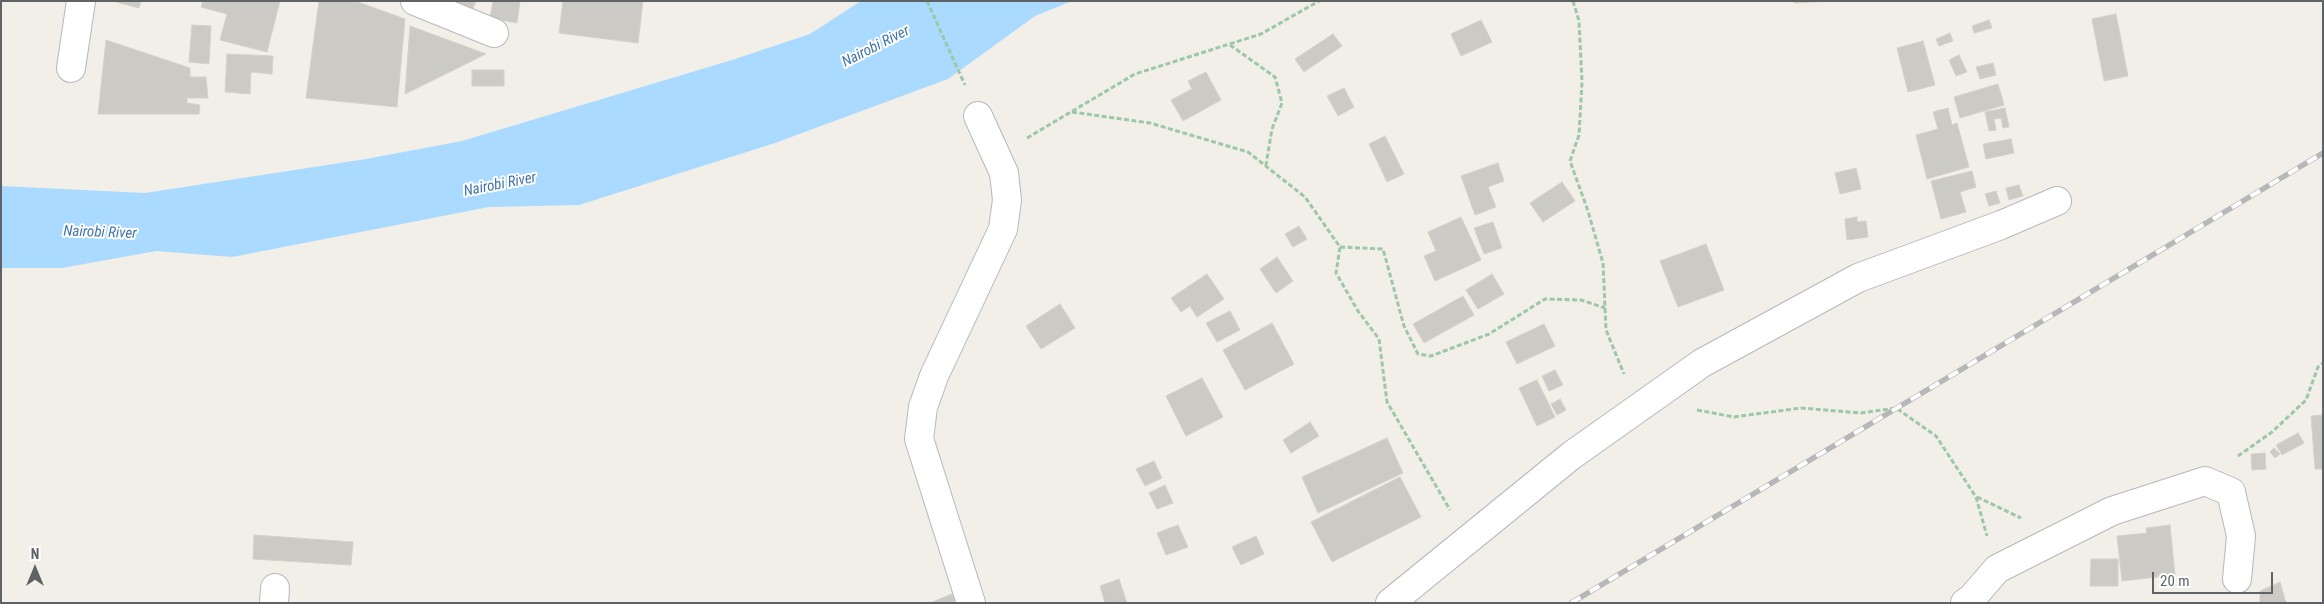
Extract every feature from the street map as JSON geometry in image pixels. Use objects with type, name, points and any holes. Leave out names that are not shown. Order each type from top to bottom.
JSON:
[{"type":"street","points":[[71,68],[81,1]]},
{"type":"street","points":[[415,1],[494,33]]},
{"type":"street","points":[[971,603],[919,439],[923,407],[934,376],[1003,229],[1007,200],[1004,173],[978,116]]},
{"type":"street","points":[[1390,603],[1572,455],[1702,363],[1858,278],[2001,225],[2057,201]]},
{"type":"street","points":[[1970,601],[1997,569],[2112,511],[2205,481],[2231,492],[2241,536],[2237,579]]},
{"type":"path","points":[[927,1],[978,116]]},
{"type":"path","points":[[996,156],[1134,74],[1261,34],[1319,1]]},
{"type":"path","points":[[1229,44],[1275,77],[1282,103],[1272,129],[1266,165]]},
{"type":"path","points":[[1072,112],[1150,123],[1248,152],[1305,197],[1340,248],[1336,273],[1358,311],[1379,339],[1387,402],[1467,540]]},
{"type":"path","points":[[1340,248],[1383,249],[1404,326],[1418,354],[1431,356],[1489,334],[1545,299],[1581,300],[1605,308]]},
{"type":"path","points":[[2205,481],[2272,432],[2306,400],[2318,367],[2323,363]]},
{"type":"water","name":"Nairobi River","points":[[861,1],[1072,1],[1035,16],[948,79],[775,143],[579,205],[489,207],[232,257],[156,251],[62,268],[1,268],[1,186],[145,193],[366,159],[462,141],[732,60],[810,34]]},
{"type":"building","points":[[113,1],[141,1],[139,8]]},
{"type":"building","points":[[203,1],[280,1],[267,52],[220,40],[227,14],[201,7]]},
{"type":"building","points":[[319,1],[355,1],[405,19],[397,107],[306,98]]},
{"type":"building","points":[[443,1],[476,1],[471,13]]},
{"type":"building","points":[[493,1],[520,1],[517,23],[490,18]]},
{"type":"building","points":[[563,1],[643,1],[638,43],[559,33]]},
{"type":"building","points":[[1793,1],[1831,1],[1794,3]]},
{"type":"building","points":[[2116,14],[2128,76],[2104,81],[2092,19]]},
{"type":"building","points":[[1481,20],[1492,42],[1461,56],[1451,34]]},
{"type":"building","points":[[1989,20],[1992,28],[1974,33],[1972,26]]},
{"type":"building","points":[[192,25],[211,26],[209,64],[189,62]]},
{"type":"building","points":[[410,26],[486,54],[405,94]]},
{"type":"building","points":[[1950,33],[1953,41],[1939,46],[1936,39]]},
{"type":"building","points":[[1333,34],[1342,46],[1304,72],[1295,59]]},
{"type":"building","points":[[106,40],[190,68],[190,77],[206,77],[208,98],[187,98],[187,103],[200,105],[199,114],[98,114]]},
{"type":"building","points":[[1923,41],[1935,85],[1908,92],[1897,48]]},
{"type":"building","points":[[227,54],[273,56],[272,74],[251,72],[250,94],[225,92]]},
{"type":"building","points":[[1959,55],[1967,72],[1956,76],[1949,60]]},
{"type":"building","points":[[1993,63],[1996,75],[1980,79],[1976,67]]},
{"type":"building","points":[[472,70],[504,70],[504,86],[472,86]]},
{"type":"building","points":[[1206,72],[1221,100],[1183,121],[1171,100],[1192,89],[1188,81]]},
{"type":"building","points":[[1998,84],[2004,105],[1960,118],[1954,97]]},
{"type":"building","points":[[1344,88],[1354,107],[1338,116],[1327,96]]},
{"type":"building","points":[[1948,108],[1952,125],[1957,123],[1969,167],[1927,179],[1916,135],[1938,129],[1933,112]]},
{"type":"building","points":[[2005,108],[2009,127],[2003,128],[2001,118],[1994,119],[1996,130],[1989,131],[1985,112]]},
{"type":"building","points":[[1385,136],[1404,174],[1387,182],[1369,144]]},
{"type":"building","points":[[2011,139],[2014,153],[1986,159],[1983,144]]},
{"type":"building","points":[[1498,163],[1504,181],[1488,187],[1496,207],[1475,215],[1461,176]]},
{"type":"building","points":[[1856,168],[1861,189],[1840,194],[1835,173]]},
{"type":"building","points":[[1972,171],[1976,187],[1960,192],[1966,212],[1941,219],[1931,181]]},
{"type":"building","points":[[1562,182],[1575,201],[1543,222],[1530,203]]},
{"type":"building","points":[[2019,185],[2023,196],[2009,200],[2006,188]]},
{"type":"building","points":[[1996,191],[2000,203],[1989,206],[1985,194]]},
{"type":"building","points":[[1461,217],[1481,260],[1435,281],[1424,256],[1436,251],[1428,232]]},
{"type":"building","points":[[1857,217],[1857,222],[1866,221],[1868,237],[1847,240],[1845,219]]},
{"type":"building","points":[[1493,222],[1502,248],[1484,254],[1474,228]]},
{"type":"building","points":[[1299,226],[1307,239],[1293,247],[1285,234]]},
{"type":"building","points":[[1706,244],[1724,290],[1678,307],[1660,261]]},
{"type":"building","points":[[1277,257],[1293,281],[1276,293],[1260,269]]},
{"type":"building","points":[[1207,274],[1224,299],[1197,317],[1190,306],[1181,312],[1171,298]]},
{"type":"building","points":[[1492,274],[1504,294],[1478,309],[1466,290]]},
{"type":"building","points":[[1463,296],[1474,315],[1424,343],[1413,324]]},
{"type":"building","points":[[1060,304],[1075,328],[1041,349],[1026,326]]},
{"type":"building","points":[[1230,311],[1240,330],[1217,342],[1206,323]]},
{"type":"building","points":[[1272,323],[1294,364],[1245,390],[1223,350]]},
{"type":"building","points":[[1544,324],[1555,346],[1517,364],[1506,342]]},
{"type":"building","points":[[1555,370],[1563,385],[1549,391],[1542,376]]},
{"type":"building","points":[[1202,378],[1223,417],[1186,436],[1166,396]]},
{"type":"building","points":[[1537,380],[1555,417],[1537,426],[1519,388]]},
{"type":"building","points":[[1560,399],[1566,410],[1557,415],[1551,404]]},
{"type":"building","points":[[2323,415],[2323,469],[2315,469],[2311,416]]},
{"type":"building","points":[[1310,422],[1319,436],[1291,453],[1283,440]]},
{"type":"building","points":[[2298,433],[2304,443],[2282,455],[2276,445]]},
{"type":"building","points":[[1387,438],[1403,473],[1318,513],[1302,477]]},
{"type":"building","points":[[2274,448],[2280,454],[2275,458],[2270,452]]},
{"type":"building","points":[[2265,453],[2266,469],[2252,470],[2251,454]]},
{"type":"building","points":[[1154,461],[1162,478],[1145,486],[1136,469]]},
{"type":"building","points":[[1400,477],[1421,517],[1332,562],[1311,522]]},
{"type":"building","points":[[1165,485],[1173,503],[1157,509],[1149,493]]},
{"type":"building","points":[[1178,525],[1188,547],[1166,555],[1157,533]]},
{"type":"building","points":[[2170,525],[2175,575],[2122,581],[2117,536],[2147,533],[2146,528]]},
{"type":"building","points":[[254,535],[353,542],[351,565],[253,559]]},
{"type":"building","points":[[1256,536],[1264,554],[1241,565],[1232,547]]},
{"type":"building","points":[[2091,559],[2118,559],[2118,586],[2090,586]]},
{"type":"building","points":[[1119,579],[1127,603],[1105,603],[1100,586]]},
{"type":"building","points":[[2280,582],[2286,603],[2260,603],[2260,591]]},
{"type":"building","points":[[952,594],[955,603],[930,603]]},
{"type":"railway","points":[[1571,603],[2323,153]]}]
